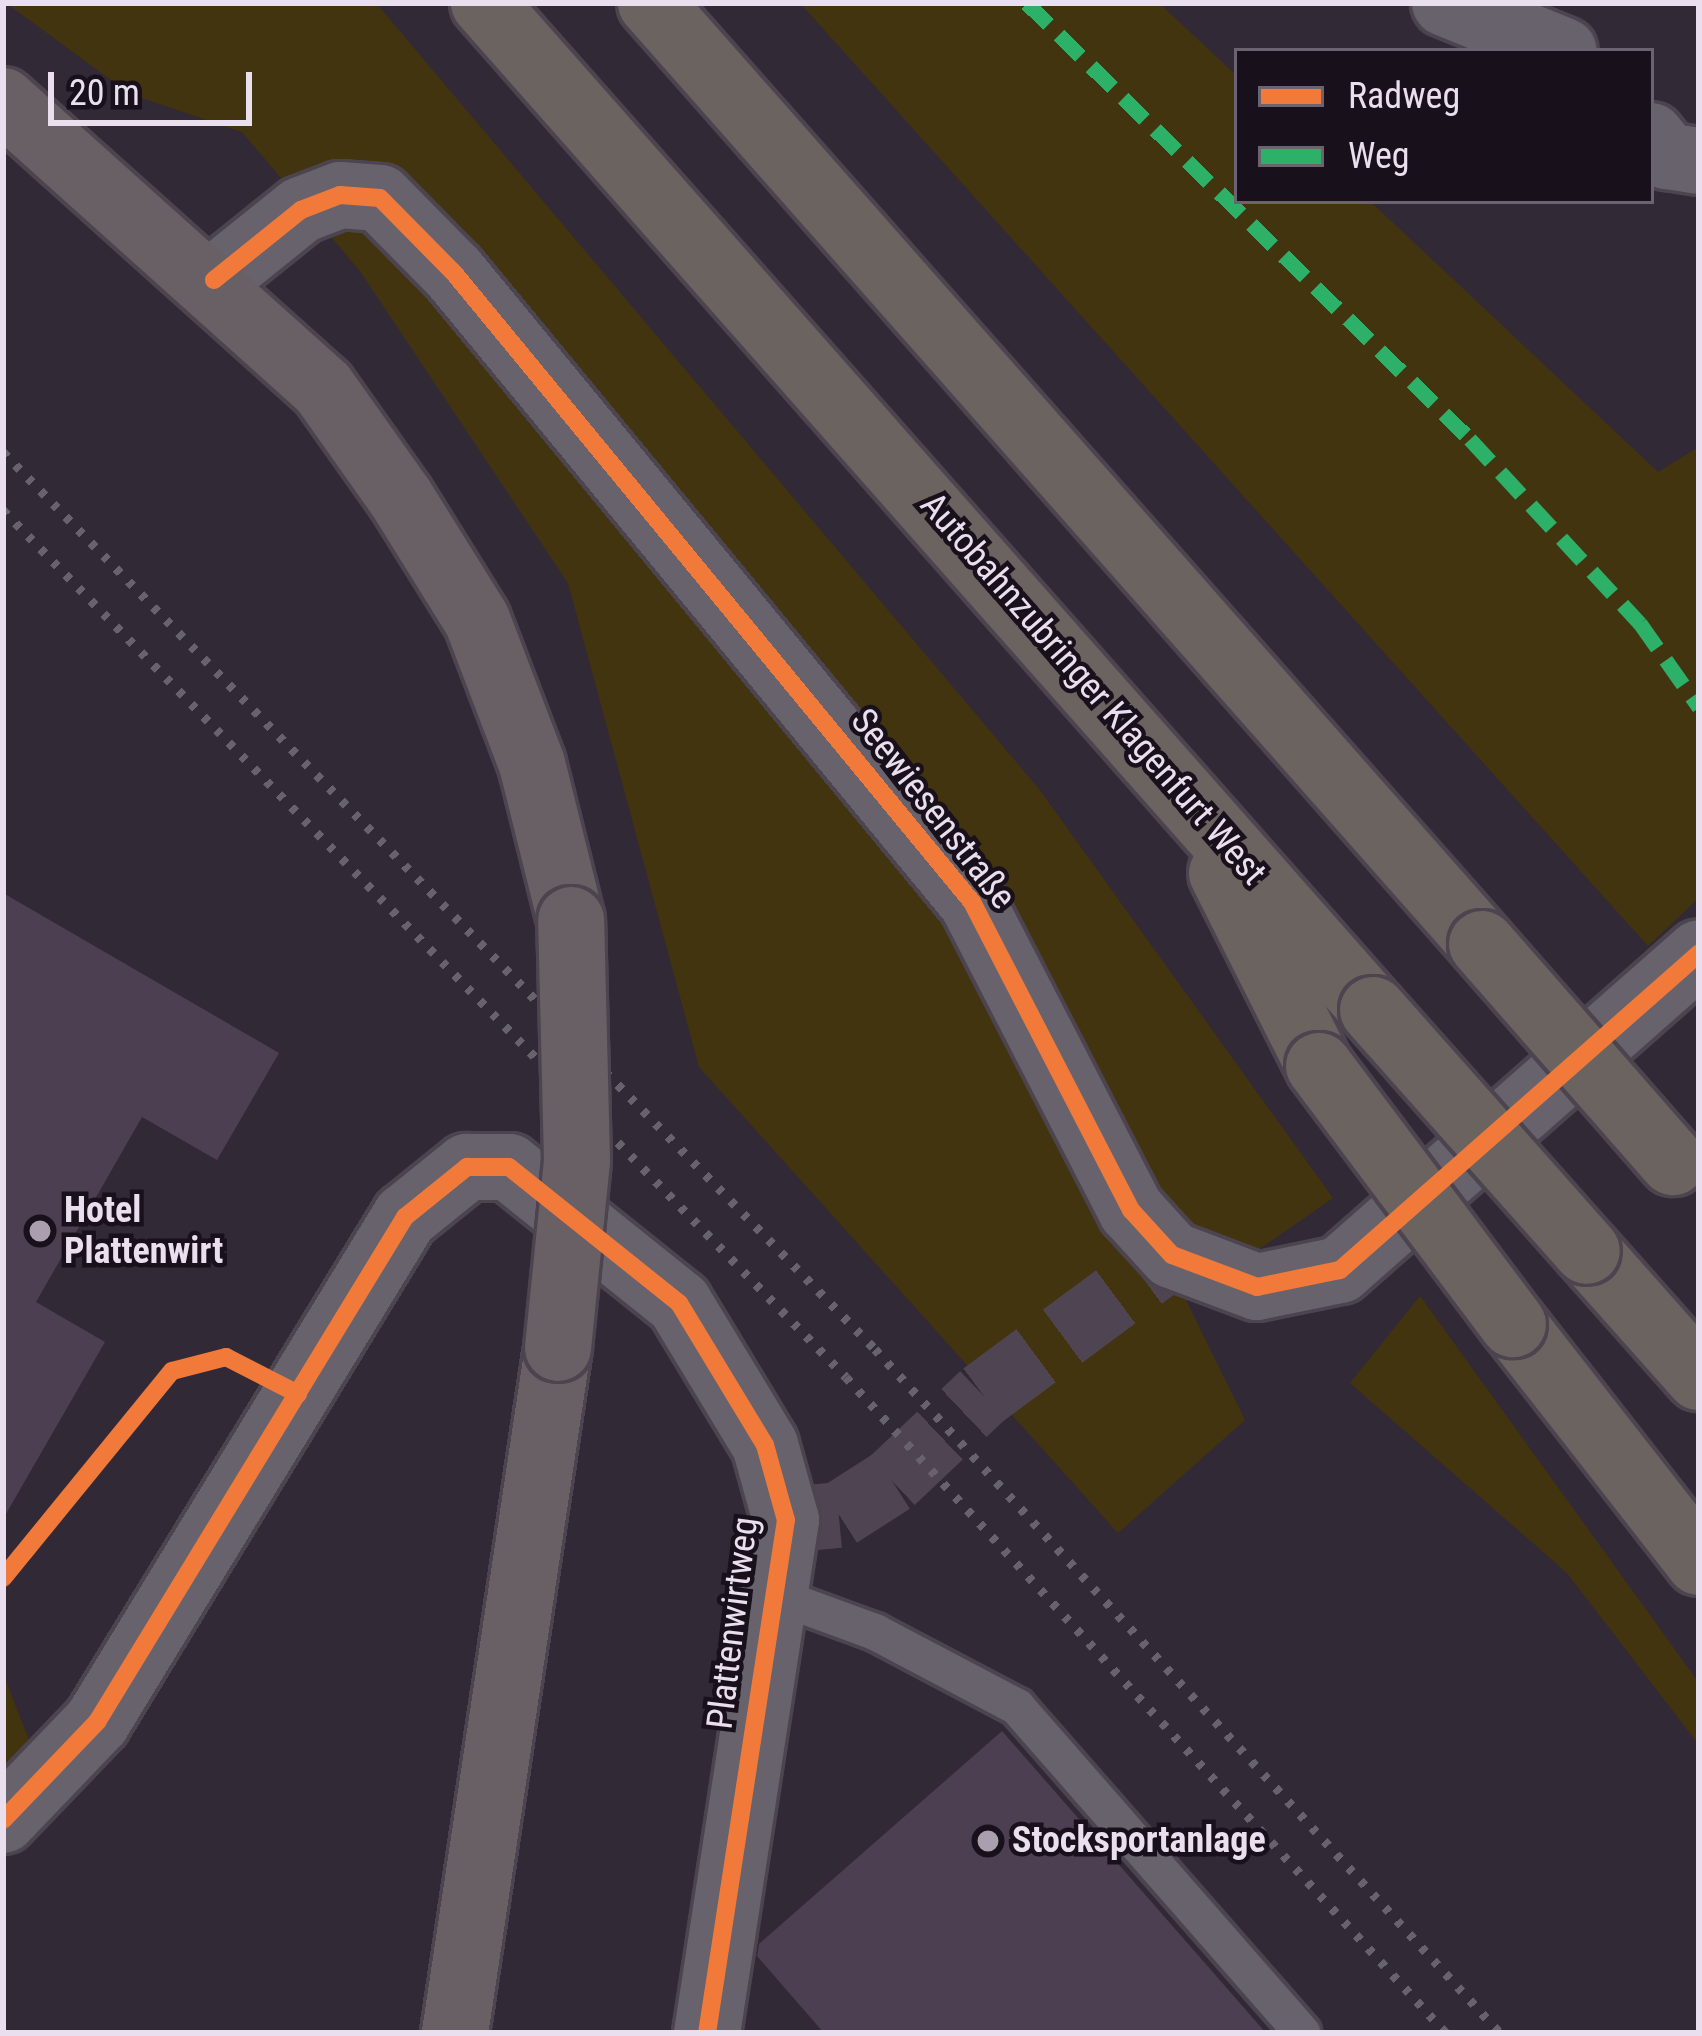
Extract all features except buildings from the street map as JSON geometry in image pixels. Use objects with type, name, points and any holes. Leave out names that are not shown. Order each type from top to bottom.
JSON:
[{"type":"highway","name":"Autobahnzubringer Klagenfurt West","points":[[484,3],[1699,1377]]},
{"type":"highway","points":[[651,3],[1686,1177]]},
{"type":"highway","points":[[1180,790],[1319,1066],[1699,1562]]},
{"type":"main road","points":[[3,101],[214,280],[323,388],[477,620],[532,764],[571,920],[577,1160],[558,1348],[470,1906],[455,2033]]},
{"type":"main road","points":[[433,2033],[470,1906]]},
{"type":"street","points":[[1445,3],[1557,48]]},
{"type":"street","points":[[1654,140],[1667,157],[1699,161]]},
{"type":"street","name":"Seewiesenstraße","points":[[214,280],[301,210],[340,196],[380,198],[454,273],[972,902],[1131,1210],[1172,1256],[1257,1287],[1340,1270],[1699,953]]},
{"type":"street","name":"Plattenwirtweg","points":[[3,1820],[97,1721],[405,1217],[467,1167],[509,1166],[679,1304],[723,1362],[765,1444],[786,1520],[706,2033]]},
{"type":"lane","points":[[774,1595],[875,1632],[1017,1707],[1302,2033]]},
{"type":"shaded area","points":[[6,3],[376,3],[1039,789],[1333,1198],[1186,1300],[1245,1420],[1118,1533],[699,1067],[568,583],[360,271],[242,132],[130,94]]},
{"type":"shaded area","points":[[800,3],[1159,3],[1234,73],[1234,204],[1373,204],[1658,472],[1699,447],[1699,898],[1648,946]]},
{"type":"shaded area","points":[[1420,1296],[1699,1683],[1699,1745],[1567,1573],[1350,1383]]},
{"type":"shaded area","points":[[3,1673],[30,1743],[3,1769]]},
{"type":"tunnel","points":[[786,1520],[839,1515],[892,1481],[983,1395],[1172,1255]]},
{"type":"railway","points":[[3,452],[875,1349],[1500,2033]]},
{"type":"railway","points":[[3,510],[846,1377],[1446,2033]]},
{"type":"marked path","points":[[1027,3],[1470,439],[1640,623],[1699,707]]},
{"type":"cycle path","points":[[214,280],[301,210],[340,195],[380,198],[454,273],[972,902],[1131,1210],[1172,1255],[1257,1287],[1340,1270],[1699,953]]},
{"type":"cycle path","points":[[3,1820],[97,1722],[405,1217],[467,1167],[509,1167],[679,1303],[765,1445],[786,1520],[707,2033]]},
{"type":"cycle path","points":[[3,1578],[172,1371],[226,1357],[298,1394]]},
{"type":"place","name":"Hotel Plattenwirt","points":[[40,1231]]},
{"type":"place","name":"Stocksportanlage","points":[[988,1841]]}]
